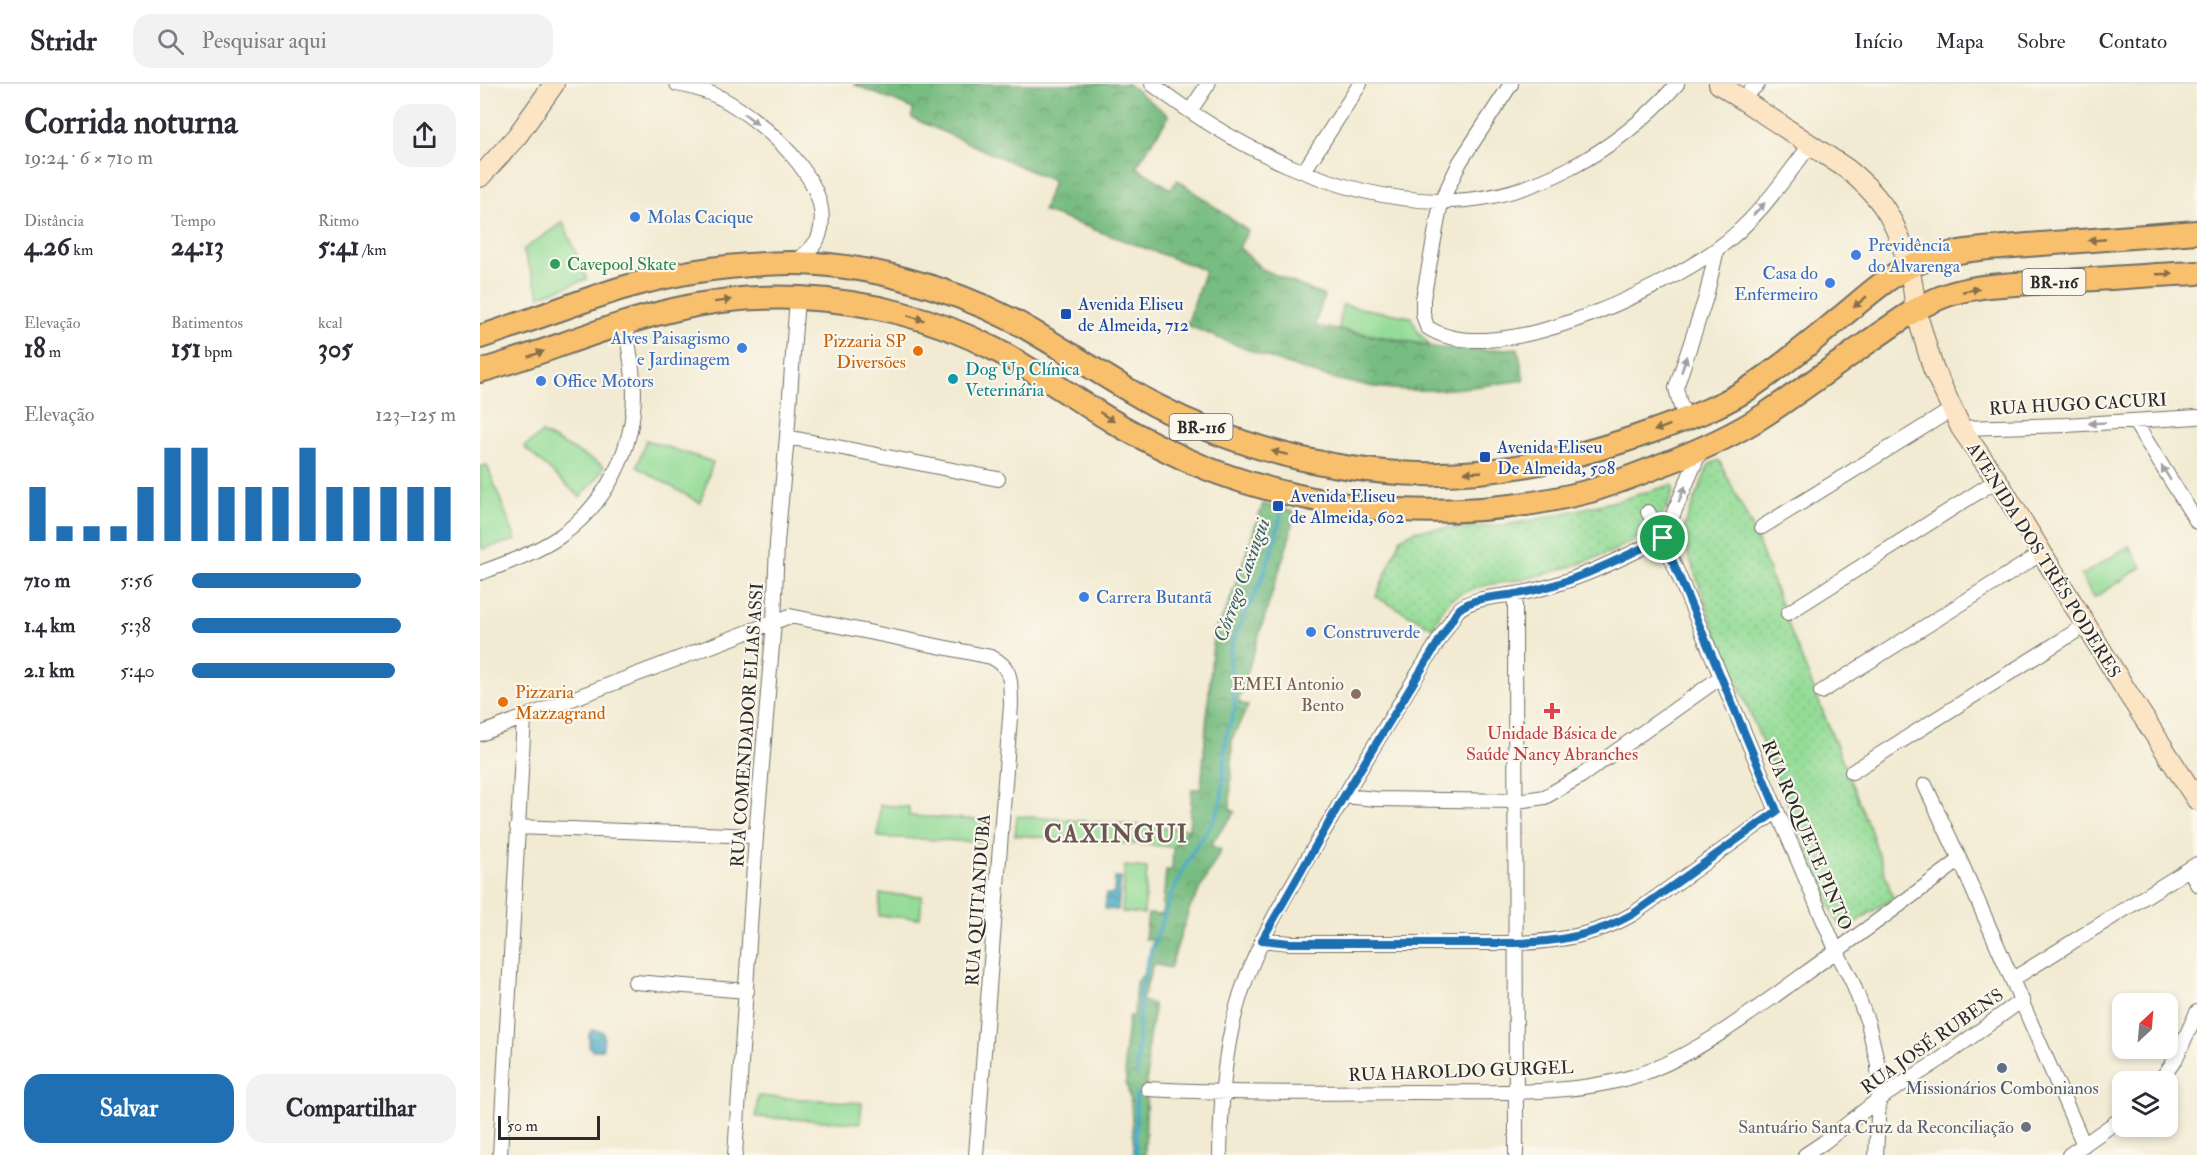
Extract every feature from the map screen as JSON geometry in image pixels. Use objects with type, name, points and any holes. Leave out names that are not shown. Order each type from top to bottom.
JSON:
[{"type":"main road","points":[[480,177],[517,136],[554,84]]},
{"type":"main road","name":"AVENIDA DOS TRÊS PODERES","points":[[1719,84],[1811,144],[1866,185],[1884,208],[1902,247],[1915,308],[1934,368],[1951,410],[2197,800]]},
{"type":"main road","name":"BR-116","points":[[480,337],[620,289],[673,275],[728,267],[794,263],[861,269],[965,299],[1009,318],[1156,406],[1200,426],[1274,452],[1368,470],[1422,474],[1487,471],[1546,462],[1605,448],[1687,419],[1755,385],[1816,339],[1882,284],[1908,267],[1946,254],[2197,232]]},
{"type":"main road","name":"BR-116","points":[[480,371],[625,323],[702,304],[745,299],[797,298],[841,301],[900,313],[951,329],[993,348],[1052,381],[1113,422],[1188,460],[1261,486],[1341,504],[1397,510],[1466,509],[1534,502],[1590,491],[1701,449],[1765,415],[1915,308],[1952,294],[1986,287],[2197,273]]},
{"type":"street","points":[[677,84],[703,87],[737,108],[786,148],[803,170],[819,201],[822,222],[818,238],[794,263]]},
{"type":"street","points":[[1152,84],[1191,111],[1250,146],[1304,171],[1355,189],[1390,196],[1441,201],[1496,195],[1530,185],[1564,171],[1614,144],[1642,121],[1677,84]]},
{"type":"street","points":[[1191,111],[1208,84]]},
{"type":"street","points":[[1304,171],[1360,84]]},
{"type":"street","points":[[1511,84],[1461,162],[1441,201],[1423,299],[1423,314],[1427,327],[1460,339],[1494,339],[1518,335],[1582,317],[1650,289],[1717,249],[1732,236],[1773,195],[1811,144]]},
{"type":"street","points":[[1741,99],[1758,84]]},
{"type":"street","points":[[1687,419],[1680,404],[1677,388],[1706,297],[1717,249]]},
{"type":"street","name":"RUA COMENDADOR ELIAS ASSI","points":[[735,1155],[756,836],[774,622],[777,543],[797,298]]},
{"type":"street","points":[[480,573],[525,556],[559,536],[588,512],[608,487],[624,453],[632,420],[634,392],[625,323]]},
{"type":"street","points":[[1762,527],[1951,410]]},
{"type":"street","name":"RUA HUGO CACURI","points":[[1961,428],[2197,417]]},
{"type":"street","points":[[2134,421],[2197,522]]},
{"type":"street","points":[[787,437],[998,479]]},
{"type":"street","points":[[1220,1155],[1222,1093],[1230,1038],[1241,995],[1262,940],[1344,796],[1458,610],[1472,602],[1560,583],[1612,563],[1663,538],[1701,449]]},
{"type":"street","points":[[1788,613],[1996,480]]},
{"type":"street","name":"RUA ROQUETE PINTO","points":[[1648,513],[1663,538],[1868,1023],[1878,1065],[1876,1155]]},
{"type":"street","points":[[1821,692],[2042,554]]},
{"type":"street","points":[[1515,594],[1516,1155]]},
{"type":"street","name":"RUA QUITANDUBA","points":[[774,622],[790,616],[991,657],[1006,667],[1010,678],[1011,705],[976,1155]]},
{"type":"street","points":[[480,734],[774,622]]},
{"type":"street","points":[[1852,772],[2086,625]]},
{"type":"street","points":[[1344,796],[1376,799],[1517,801],[1545,797],[1559,791],[1721,677]]},
{"type":"street","points":[[500,1155],[524,718]]},
{"type":"street","points":[[1925,785],[2013,979],[2084,1145]]},
{"type":"street","points":[[1262,940],[1290,943],[1537,943],[1579,937],[1615,924],[1777,811]]},
{"type":"street","points":[[517,827],[756,836]]},
{"type":"street","name":"RUA HAROLDO GURGEL","points":[[1148,1089],[1222,1093],[1516,1091],[1603,1083],[1647,1072],[1677,1058],[1730,1027],[1838,951],[1960,860]]},
{"type":"street","points":[[2013,979],[2194,867],[2197,884]]},
{"type":"street","points":[[635,982],[747,991]]},
{"type":"street","name":"RUA JOSÉ RUBENS","points":[[1805,1155],[1879,1098],[1941,1059],[2022,1000]]},
{"type":"street","points":[[2167,1071],[2175,1060],[2197,1012]]},
{"type":"street","points":[[2069,1155],[2112,1125]]},
{"type":"green space","points":[[853,84],[1128,84],[1169,116],[1136,167],[1171,189],[1178,180],[1248,231],[1239,247],[1262,269],[1324,296],[1315,326],[1439,348],[1486,350],[1518,348],[1524,380],[1433,390],[1401,390],[1370,386],[1338,380],[1277,361],[1187,325],[1205,270],[1043,211],[1053,181],[912,118],[913,109]]},
{"type":"green space","name":"Cavepool Skate","points":[[563,222],[587,279],[540,296],[523,250]]},
{"type":"green space","points":[[1342,305],[1411,317],[1418,332],[1429,345],[1339,329]]},
{"type":"green space","points":[[542,433],[604,466],[598,477],[580,497],[524,447]]},
{"type":"green space","points":[[646,440],[713,462],[700,503],[637,467]]},
{"type":"green space","points":[[1719,460],[1755,533],[1789,627],[1871,832],[1893,898],[1845,929],[1837,922],[1712,622],[1683,539],[1684,527],[1709,464]]},
{"type":"green space","points":[[487,465],[516,540],[482,549],[480,467]]},
{"type":"green space","points":[[1671,485],[1673,490],[1669,503],[1660,518],[1647,531],[1630,542],[1592,560],[1553,572],[1483,586],[1462,593],[1446,604],[1433,628],[1376,597],[1401,538],[1417,530],[1506,525],[1620,500]]},
{"type":"green space","points":[[1263,504],[1294,512],[1290,536],[1238,702],[1248,706],[1232,739],[1230,809],[1235,812],[1210,845],[1221,850],[1189,910],[1170,968],[1153,964],[1142,1001],[1153,1004],[1154,1009],[1148,1044],[1145,1155],[1134,1155],[1131,1103],[1126,1082],[1124,1056],[1129,1016],[1134,1016],[1136,982],[1143,975],[1153,940],[1145,939],[1148,914],[1162,915],[1166,870],[1172,870],[1173,847],[1189,829],[1192,789],[1201,789],[1214,630],[1228,606]]},
{"type":"green space","points":[[2129,546],[2142,567],[2094,598],[2081,576]]},
{"type":"green space","points":[[880,805],[909,807],[909,816],[984,820],[981,842],[878,837]]},
{"type":"green space","points":[[1017,816],[1188,829],[1173,847],[1015,835]]},
{"type":"green space","points":[[1125,866],[1147,868],[1144,914],[1122,912]]},
{"type":"green space","points":[[880,894],[922,896],[920,918],[879,916]]},
{"type":"green space","points":[[758,1096],[862,1103],[860,1123],[756,1117]]},
{"type":"water","points":[[1115,878],[1121,878],[1118,910],[1105,909],[1106,894],[1114,894]]},
{"type":"water","points":[[592,1030],[602,1031],[604,1034],[601,1050],[592,1050],[589,1047],[589,1034]]},
{"type":"waterway","name":"Córrego Caxingui","points":[[1137,1073],[1140,992],[1148,961],[1172,893],[1193,851],[1211,825],[1220,806],[1226,737],[1235,708],[1229,655],[1234,637],[1261,581],[1273,547],[1282,510]]},
{"type":"waterway","name":"Córrego Caxingui","points":[[1136,1095],[1136,1155]]},
{"type":"place","name":"Molas Cacique","points":[[635,217]]},
{"type":"place","name":"Previdência do Alvarenga","points":[[1856,255]]},
{"type":"place","name":"Cavepool Skate","points":[[555,264]]},
{"type":"place","name":"Casa do Enfermeiro","points":[[1830,283]]},
{"type":"place","name":"Avenida Eliseu de Almeida, 712","points":[[1066,314]]},
{"type":"place","name":"Alves Paisagismo e Jardinagem","points":[[742,348]]},
{"type":"place","name":"Pizzaria SP Diversões","points":[[918,351]]},
{"type":"place","name":"Dog Up Clínica Veterinária","points":[[953,379]]},
{"type":"place","name":"Office Motors","points":[[541,381]]},
{"type":"place","name":"Avenida Eliseu De Almeida, 508","points":[[1485,457]]},
{"type":"place","name":"Avenida Eliseu de Almeida, 602","points":[[1278,506]]},
{"type":"place","name":"Carrera Butantã","points":[[1084,597]]},
{"type":"place","name":"Construverde","points":[[1311,632]]},
{"type":"place","name":"EMEI Antonio Bento","points":[[1356,694]]},
{"type":"place","name":"Pizzaria Mazzagrand","points":[[503,702]]},
{"type":"place","name":"Unidade Básica de Saúde Nancy Abranches","points":[[1552,711]]},
{"type":"place","name":"Missionários Combonianos","points":[[2002,1068]]},
{"type":"place","name":"Santuário Santa Cruz da Reconciliação","points":[[2026,1127]]},
{"type":"district","name":"CAXINGUI","points":[[1116,834]]},
{"type":"route","points":[[1663,538],[1777,811],[1633,914],[1615,924],[1579,937],[1537,943],[1290,943],[1262,940],[1344,796],[1458,610],[1472,602],[1530,592],[1560,583],[1612,563],[1663,538]]}]
